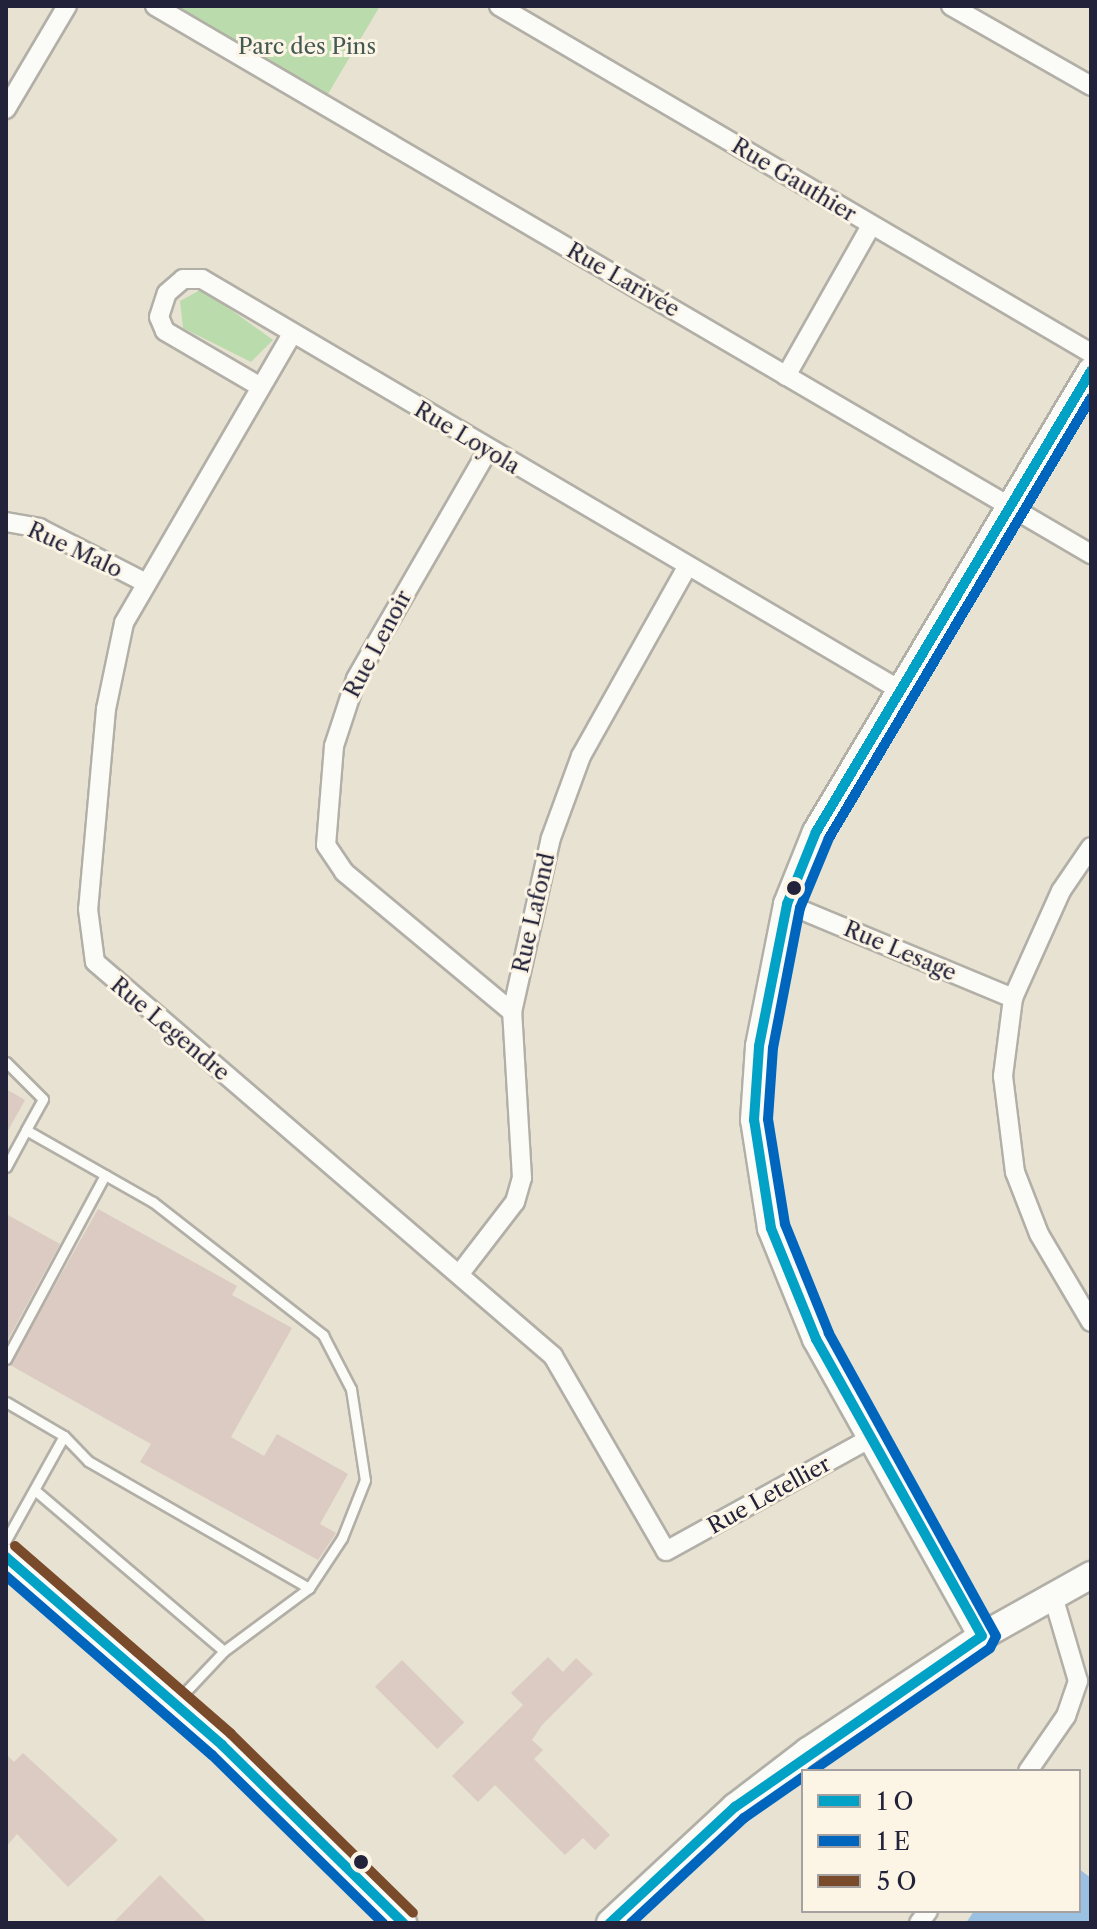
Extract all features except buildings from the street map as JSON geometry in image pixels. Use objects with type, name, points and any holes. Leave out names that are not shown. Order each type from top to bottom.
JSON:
[{"type":"street","points":[[6,109],[67,6]]},
{"type":"street","name":"Rue Larivée","points":[[155,6],[1091,554]]},
{"type":"street","name":"Rue Gauthier","points":[[499,6],[1091,353]]},
{"type":"street","points":[[951,6],[1091,86]]},
{"type":"street","points":[[786,376],[871,226]]},
{"type":"street","name":"Rue Loyola","points":[[259,386],[165,331],[159,317],[167,293],[183,279],[202,279],[898,689]]},
{"type":"street","name":"Rue Legendre","points":[[292,334],[142,581],[124,623],[106,709],[88,909],[95,962],[461,1272],[553,1356],[666,1551]]},
{"type":"street","points":[[982,1636],[816,1339],[771,1228],[756,1135],[759,1046],[787,904],[816,832],[898,689],[1091,371]]},
{"type":"street","name":"Rue Lenoir","points":[[488,450],[356,679],[334,746],[326,845],[344,872],[512,1012]]},
{"type":"street","name":"Rue Malo","points":[[6,522],[39,528],[142,581]]},
{"type":"street","name":"Rue Lafond","points":[[461,1272],[515,1202],[522,1178],[512,1012],[538,880],[581,756],[687,567]]},
{"type":"street","points":[[1091,847],[1061,891],[1013,998],[1003,1076],[1015,1172],[1039,1234],[1091,1322]]},
{"type":"street","name":"Rue Lesage","points":[[787,904],[1013,998]]},
{"type":"street","name":"Rue Letellier","points":[[666,1551],[871,1438]]},
{"type":"street","points":[[6,1557],[176,1702],[401,1922]]},
{"type":"street","points":[[610,1923],[735,1807],[982,1636],[1091,1575]]},
{"type":"street","points":[[1029,1769],[1066,1716],[1078,1681],[1053,1596]]},
{"type":"lane","points":[[6,1062],[43,1099],[6,1167]]},
{"type":"lane","points":[[26,1130],[153,1202],[323,1335],[351,1389],[365,1480],[342,1538],[309,1588],[224,1651],[176,1702]]},
{"type":"lane","points":[[6,1359],[105,1175]]},
{"type":"lane","points":[[6,1402],[64,1436],[88,1461],[309,1588]]},
{"type":"lane","points":[[6,1540],[37,1492],[64,1436]]},
{"type":"lane","points":[[37,1492],[224,1651]]},
{"type":"green space","name":"Parc des Pins","points":[[155,6],[380,6],[322,104]]},
{"type":"green space","points":[[202,289],[273,340],[251,362],[183,328],[180,301]]},
{"type":"water","points":[[1081,1870],[1091,1878],[1091,1923],[966,1923],[973,1913],[1081,1913]]},
{"type":"transit line","points":[[610,1923],[735,1807],[982,1636],[816,1339],[771,1228],[754,1120],[759,1046],[787,904],[816,832],[1091,371]]},
{"type":"transit line","points":[[815,1769],[990,1648],[996,1636],[829,1333],[785,1224],[768,1119],[773,1048],[800,908],[829,838],[1091,398]]},
{"type":"transit line","points":[[15,1546],[231,1734],[413,1913]]},
{"type":"transit line","points":[[6,1557],[222,1745],[403,1923]]},
{"type":"transit line","points":[[6,1576],[212,1755],[383,1923]]},
{"type":"transit line","points":[[631,1923],[744,1818],[801,1778]]}]
